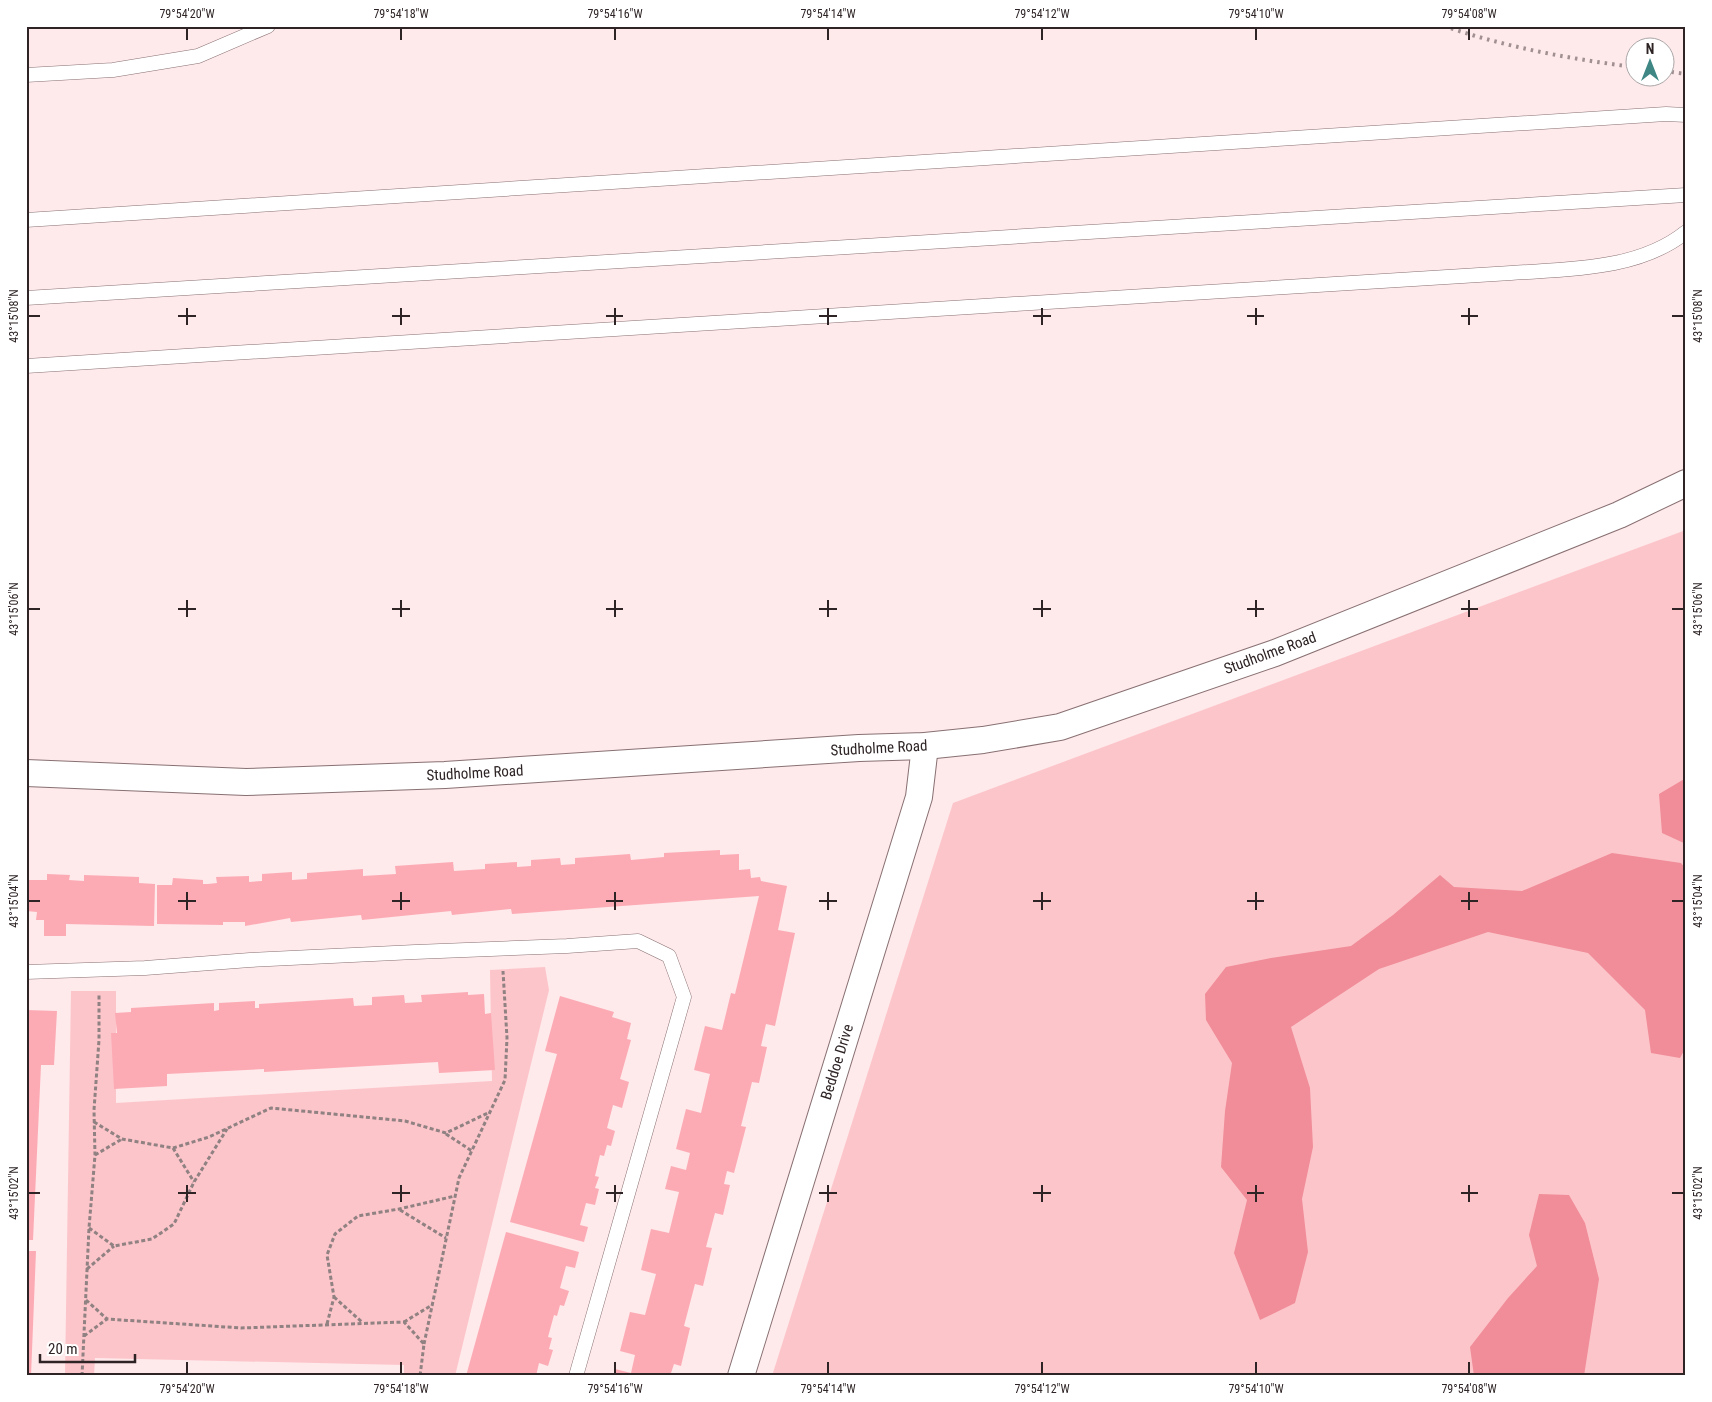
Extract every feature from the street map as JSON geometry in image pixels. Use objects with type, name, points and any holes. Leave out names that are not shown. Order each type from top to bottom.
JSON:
[{"type":"street","name":"Studholme Road","points":[[26,773],[256,781],[446,775],[859,748],[925,746],[983,740],[1060,727],[1256,659],[1619,515],[1686,483]]},
{"type":"street","name":"Beddoe Drive","points":[[741,1376],[919,797],[925,746]]},
{"type":"lane","points":[[26,75],[113,70],[198,56],[268,26]]},
{"type":"lane","points":[[26,220],[1666,114],[1686,115]]},
{"type":"lane","points":[[26,298],[1686,195]]},
{"type":"lane","points":[[26,366],[1521,273],[1590,266],[1639,256],[1670,243],[1686,232]]},
{"type":"lane","points":[[26,972],[146,968],[270,959],[567,946],[638,941],[669,956],[684,997],[576,1376]]},
{"type":"path","points":[[420,1376],[424,1344],[459,1178],[505,1080],[507,1038],[502,949]]},
{"type":"path","points":[[82,1376],[88,1228],[95,1155],[94,1122],[99,1040],[98,970]]},
{"type":"path","points":[[94,1122],[122,1140],[173,1148],[208,1137],[271,1108],[405,1121],[446,1133],[472,1150]]},
{"type":"path","points":[[446,1133],[490,1112]]},
{"type":"path","points":[[87,1269],[114,1246],[152,1240],[174,1224],[194,1182],[227,1129]]},
{"type":"path","points":[[95,1155],[122,1140]]},
{"type":"path","points":[[173,1148],[194,1182]]},
{"type":"path","points":[[327,1325],[334,1297],[327,1255],[336,1234],[358,1216],[399,1210],[456,1196]]},
{"type":"path","points":[[399,1210],[446,1238]]},
{"type":"path","points":[[88,1228],[114,1246]]},
{"type":"path","points":[[334,1297],[364,1323]]},
{"type":"path","points":[[86,1300],[107,1319],[241,1328],[404,1322],[432,1305]]},
{"type":"path","points":[[84,1336],[107,1319]]},
{"type":"path","points":[[404,1322],[424,1344]]},
{"type":"shaded area","points":[[1686,530],[1686,1376],[772,1376],[953,803]]},
{"type":"shaded area","points":[[1686,778],[1686,844],[1662,833],[1659,794]]},
{"type":"shaded area","points":[[1612,853],[1681,863],[1686,869],[1686,1047],[1680,1058],[1651,1053],[1645,1010],[1588,953],[1488,932],[1379,969],[1291,1027],[1310,1088],[1313,1147],[1302,1199],[1308,1252],[1295,1303],[1260,1320],[1234,1253],[1247,1200],[1221,1167],[1225,1111],[1232,1063],[1206,1020],[1205,994],[1226,967],[1351,946],[1393,915],[1440,875],[1454,887],[1522,891]]},
{"type":"shaded area","points":[[545,967],[549,990],[455,1376],[404,1376],[404,1365],[95,1358],[94,1376],[65,1376],[71,991],[116,991],[116,1103],[492,1081],[490,970]]},
{"type":"shaded area","points":[[1539,1194],[1569,1195],[1585,1223],[1599,1279],[1584,1376],[1474,1376],[1470,1347],[1508,1298],[1537,1266],[1529,1235]]},
{"type":"building","points":[[720,850],[720,855],[739,854],[739,870],[750,869],[751,878],[760,877],[761,881],[787,886],[778,930],[795,933],[775,1026],[766,1024],[761,1046],[767,1047],[759,1083],[752,1082],[741,1126],[746,1127],[734,1173],[727,1171],[724,1184],[730,1185],[723,1215],[715,1213],[706,1247],[712,1248],[703,1286],[695,1284],[684,1326],[690,1328],[681,1366],[674,1364],[670,1376],[614,1376],[615,1369],[631,1373],[635,1355],[620,1351],[630,1312],[645,1315],[656,1274],[641,1270],[651,1229],[669,1233],[679,1192],[665,1189],[671,1166],[686,1170],[690,1153],[676,1149],[686,1109],[701,1113],[710,1074],[694,1070],[705,1026],[722,1030],[731,993],[735,994],[759,896],[512,914],[511,909],[452,915],[451,911],[362,920],[361,915],[291,922],[290,918],[245,926],[245,922],[223,922],[223,925],[157,924],[157,885],[172,885],[173,878],[203,880],[203,884],[208,884],[217,883],[216,877],[249,876],[249,882],[262,881],[262,874],[292,872],[292,880],[307,879],[307,873],[363,869],[363,876],[396,874],[395,866],[453,862],[454,871],[485,869],[485,864],[517,862],[517,867],[531,866],[531,860],[560,858],[561,865],[575,864],[575,858],[630,854],[631,860],[664,857],[664,853]]},
{"type":"building","points":[[47,874],[70,875],[69,880],[84,881],[84,875],[139,877],[139,883],[155,884],[154,926],[66,924],[66,936],[44,936],[44,920],[36,920],[37,912],[26,911],[26,880],[47,880]]},
{"type":"building","points":[[468,992],[468,995],[484,994],[485,1014],[491,1013],[495,1070],[439,1073],[438,1062],[264,1072],[264,1069],[167,1074],[167,1086],[114,1089],[111,1033],[117,1033],[115,1013],[131,1012],[131,1008],[214,1003],[214,1011],[219,1010],[219,1003],[255,1001],[255,1008],[259,1008],[259,1004],[353,998],[354,1006],[372,1005],[372,997],[404,995],[405,1003],[422,1002],[421,995]]},
{"type":"building","points":[[560,996],[614,1012],[612,1017],[631,1023],[627,1039],[631,1040],[620,1079],[629,1082],[622,1108],[613,1105],[607,1128],[615,1131],[611,1146],[607,1145],[604,1156],[600,1155],[595,1176],[599,1177],[595,1188],[599,1189],[595,1205],[586,1203],[580,1225],[588,1227],[584,1242],[510,1222],[557,1054],[545,1051]]},
{"type":"building","points":[[26,1010],[57,1011],[54,1065],[41,1065],[33,1240],[26,1240]]},
{"type":"building","points":[[506,1232],[579,1252],[575,1268],[566,1266],[560,1288],[569,1291],[564,1306],[560,1305],[557,1316],[554,1315],[548,1337],[552,1338],[549,1349],[553,1350],[548,1366],[539,1363],[536,1376],[466,1376]]},
{"type":"building","points":[[26,1251],[36,1251],[31,1376],[26,1376]]},
{"type":"railway","points":[[1444,26],[1490,40],[1538,51],[1624,66]]},
{"type":"railway","points":[[1674,72],[1686,74]]}]
